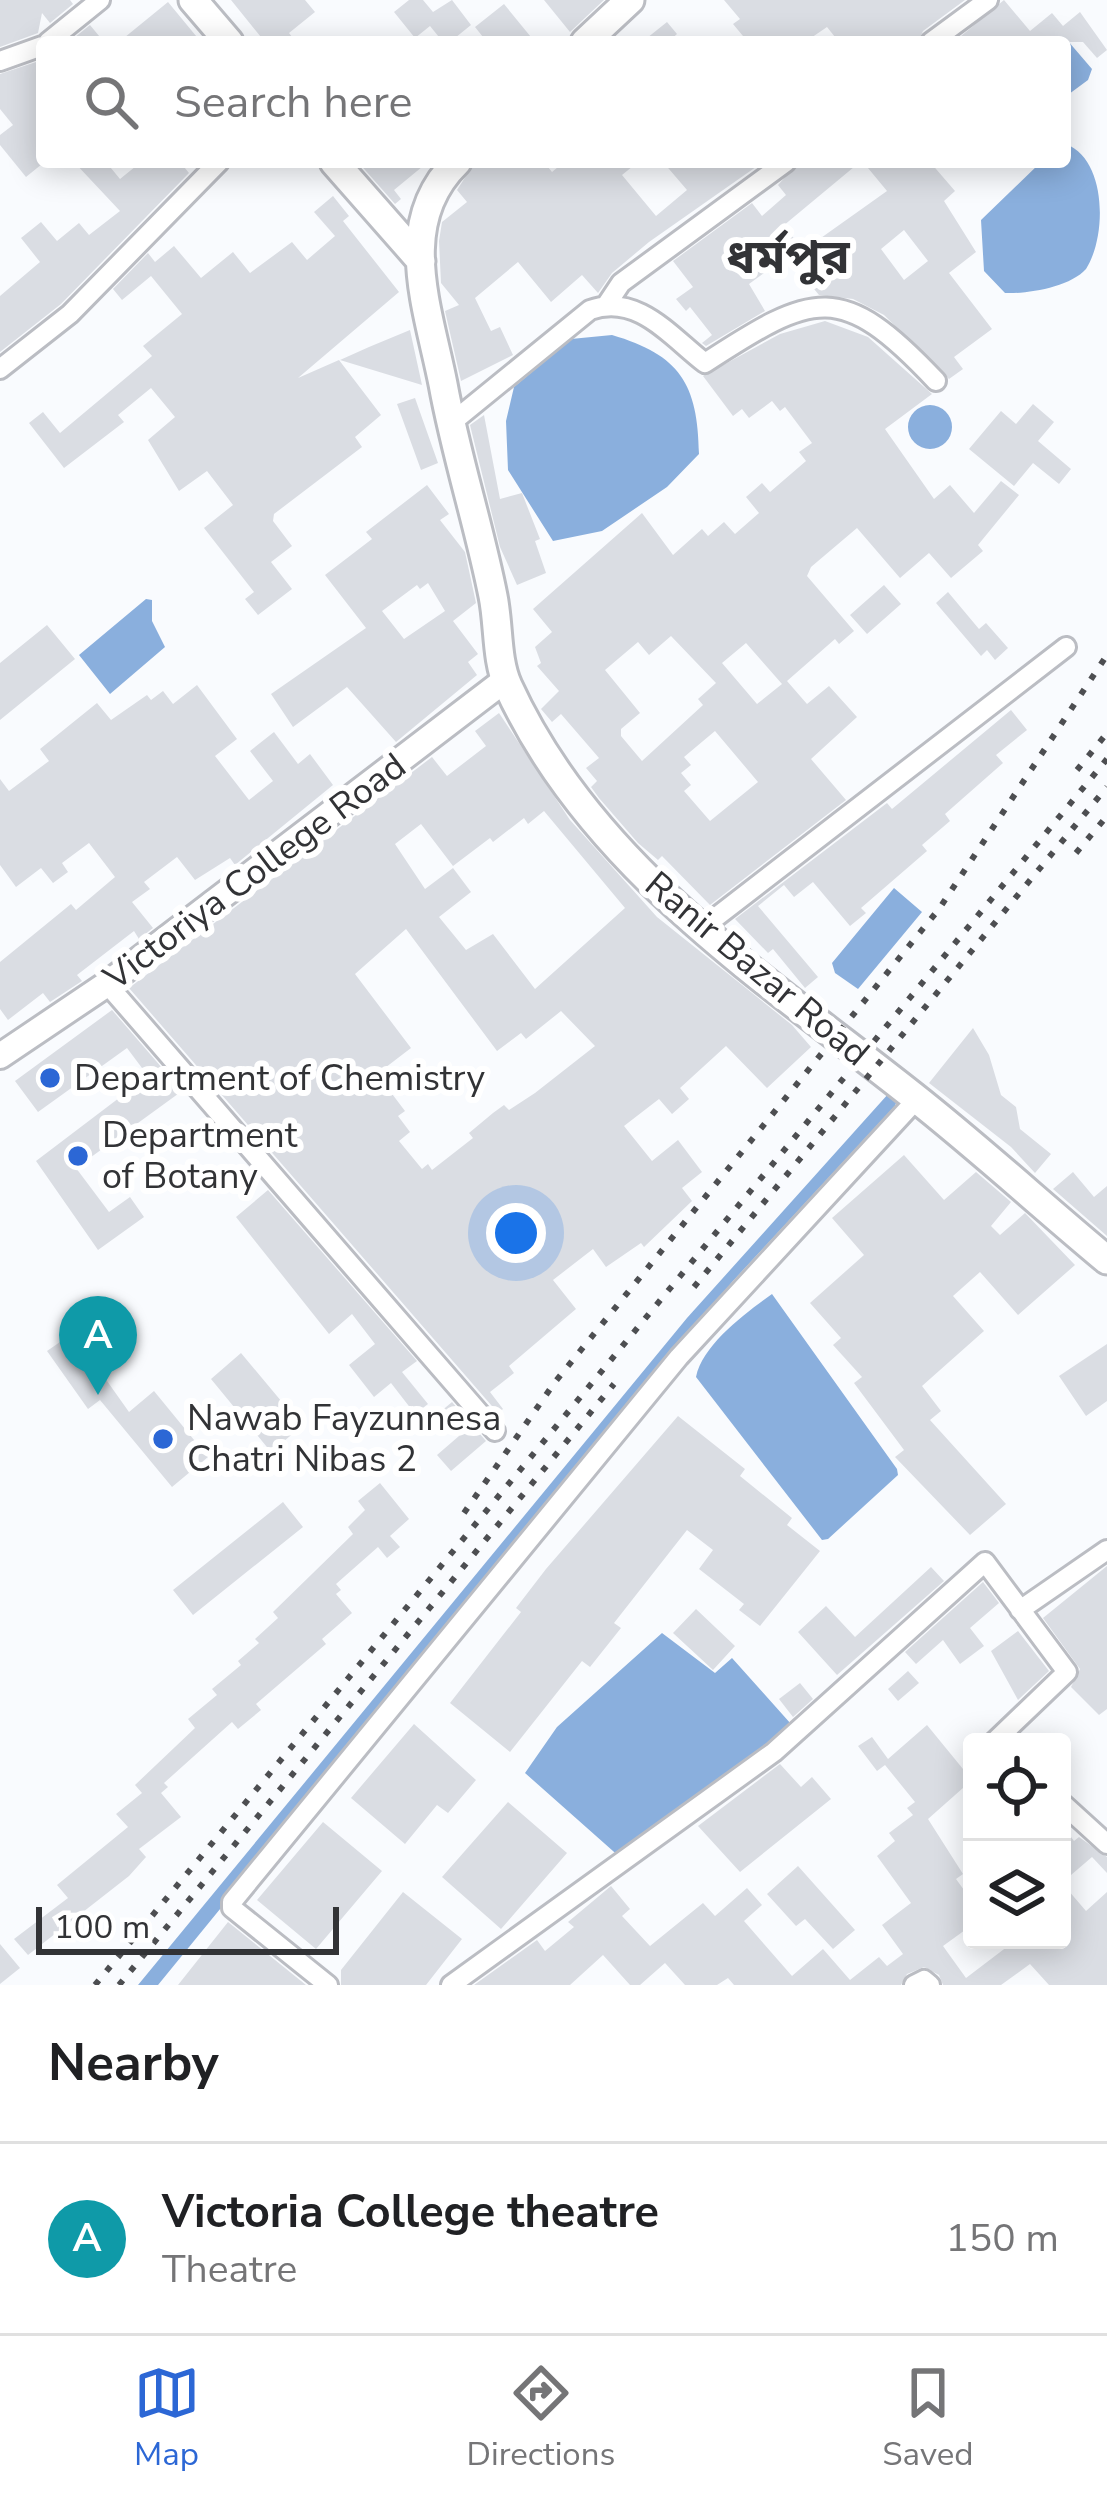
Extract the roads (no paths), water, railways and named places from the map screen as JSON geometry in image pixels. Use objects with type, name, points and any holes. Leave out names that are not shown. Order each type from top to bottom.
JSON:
[{"type":"main road","points":[[193,0],[224,36]]},
{"type":"main road","points":[[591,36],[630,0]]},
{"type":"main road","points":[[339,168],[421,261]]},
{"type":"main road","name":"Ranir Bazar Road","points":[[451,168],[424,207],[421,261],[450,424],[494,597],[505,680],[530,729],[605,834],[657,892],[917,1099],[1107,1260]]},
{"type":"street","points":[[55,36],[100,0]]},
{"type":"street","points":[[939,36],[988,0]]},
{"type":"street","points":[[0,61],[36,47]]},
{"type":"street","points":[[0,369],[70,314],[213,168]]},
{"type":"street","points":[[607,304],[622,283],[778,168]]},
{"type":"street","points":[[450,424],[590,310],[607,304],[640,311],[705,363],[766,323],[795,309],[822,304],[883,327],[936,381]]},
{"type":"street","points":[[702,928],[1066,646]]},
{"type":"street","name":"Victoriya College Road","points":[[0,1055],[107,984],[505,680]]},
{"type":"street","points":[[107,984],[495,1431]]},
{"type":"street","points":[[328,1985],[232,1908],[232,1902],[679,1357],[917,1099]]},
{"type":"street","points":[[1020,1610],[1107,1550]]},
{"type":"street","points":[[452,1985],[774,1752],[985,1562],[1067,1672],[1003,1733]]},
{"type":"street","points":[[1071,1811],[1107,1844]]},
{"type":"street","points":[[914,1985],[922,1980],[930,1985]]},
{"type":"water","points":[[1071,44],[1092,69],[1088,80],[1071,93]]},
{"type":"water","points":[[1071,147],[1089,166],[1096,182],[1100,219],[1093,255],[1086,269],[1059,285],[1005,293],[984,271],[981,220],[1035,168],[1071,168]]},
{"type":"water","points":[[612,335],[654,352],[681,376],[695,409],[699,454],[667,487],[602,531],[553,541],[508,470],[506,421],[514,387],[571,339]]},
{"type":"water","points":[[930,405],[946,411],[952,427],[946,443],[930,449],[914,443],[908,427],[914,411]]},
{"type":"water","points":[[146,599],[152,600],[152,621],[165,647],[110,694],[79,655]]},
{"type":"water","points":[[894,888],[922,912],[858,989],[835,973],[832,963]]},
{"type":"water","points":[[889,1093],[897,1100],[895,1106],[733,1281],[158,1985],[138,1985],[687,1318]]},
{"type":"water","points":[[772,1294],[897,1469],[898,1475],[828,1539],[822,1540],[696,1377],[716,1341]]},
{"type":"water","points":[[662,1633],[715,1673],[732,1658],[791,1724],[788,1733],[622,1859],[525,1773],[557,1727]]},
{"type":"railway","points":[[464,1513],[555,1382],[939,909],[1107,655]]},
{"type":"railway","points":[[1077,770],[1107,733]]},
{"type":"railway","points":[[95,1985],[1107,759]]},
{"type":"railway","points":[[694,1287],[1107,787]]},
{"type":"railway","points":[[1076,853],[1107,816]]},
{"type":"railway","points":[[119,1985],[614,1384]]},
{"type":"place","name":"Department of Chemistry","points":[[50,1078]]},
{"type":"place","name":"Department of Botany","points":[[78,1156]]},
{"type":"place","name":"Victoria College theatre","points":[[98,1395]]},
{"type":"place","name":"Nawab Fayzunnesa Chatri Nibas 2","points":[[163,1439]]},
{"type":"district","name":"ধর্মপুর","points":[[788,257]]}]
